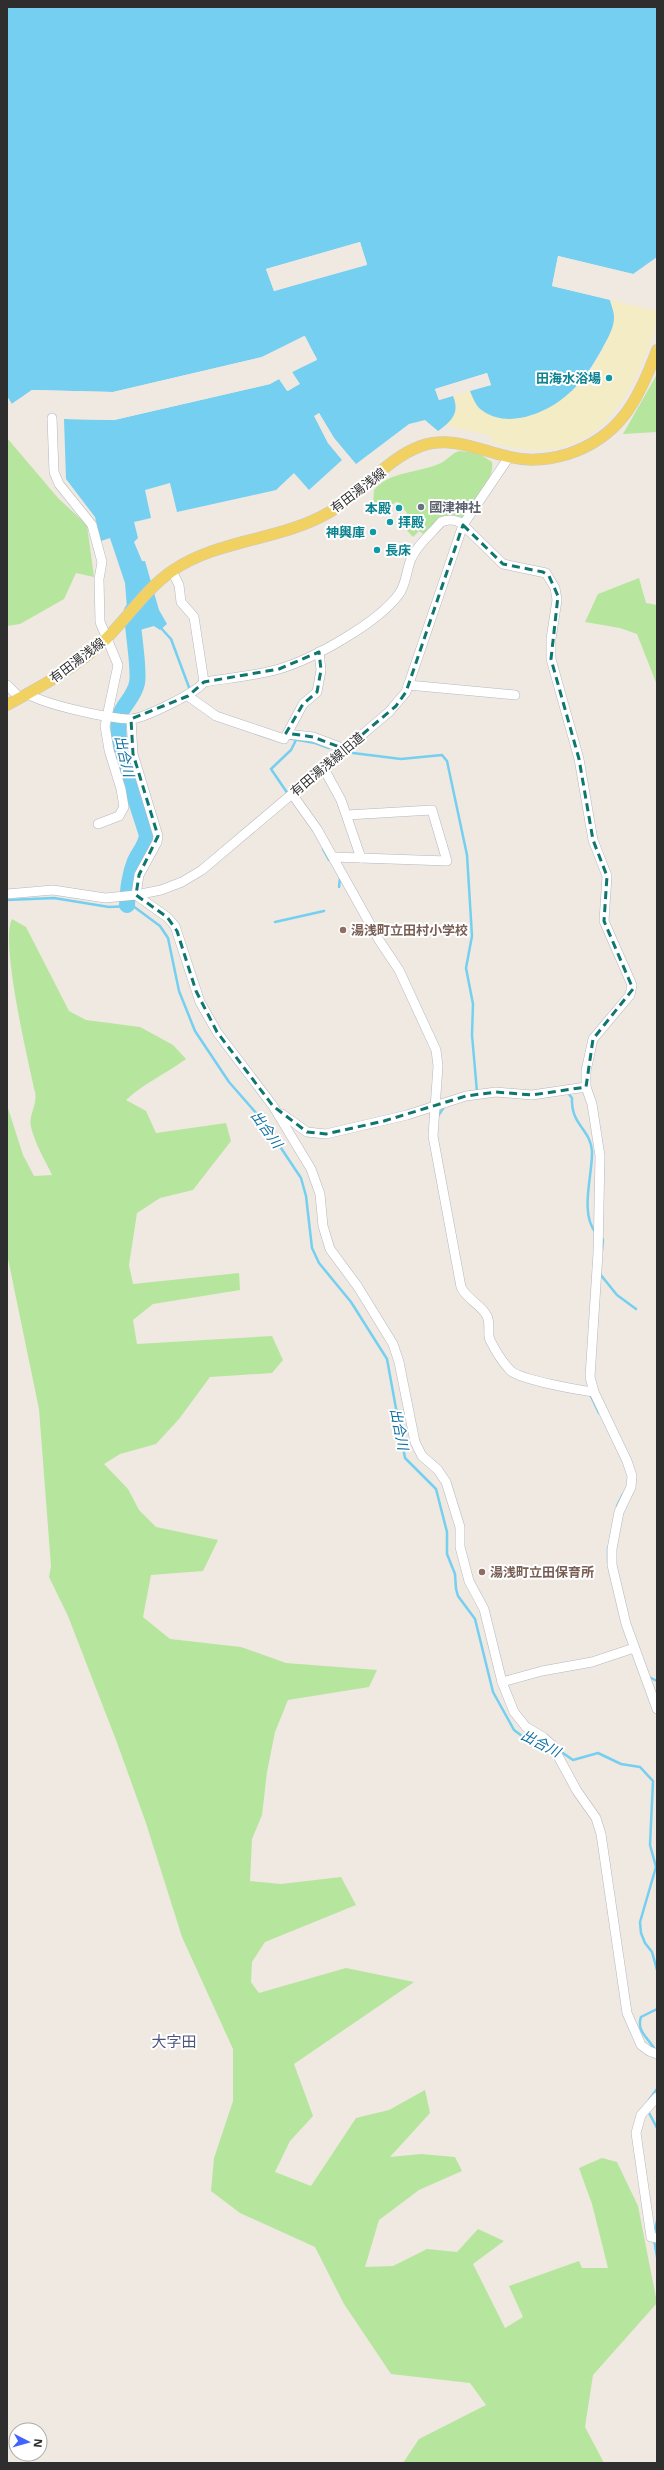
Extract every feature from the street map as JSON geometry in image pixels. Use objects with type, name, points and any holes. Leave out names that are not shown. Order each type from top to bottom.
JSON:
[{"type":"main road","name":"有田湯浅線","points":[[7,705],[76,664],[107,637],[158,583],[172,571],[207,554],[286,532],[311,522],[351,499],[401,458],[422,446],[440,442],[456,443],[508,457],[531,460],[549,459],[586,448],[605,436],[620,422],[633,402],[657,350]]},
{"type":"street","points":[[52,418],[54,472],[59,484],[89,519],[100,556],[99,614],[118,666],[107,715],[107,742],[121,789],[124,807],[119,816],[98,824]]},
{"type":"street","name":"有田湯浅線旧道","points":[[7,894],[53,890],[105,898],[136,895],[161,890],[194,876],[396,706],[408,685],[463,525],[508,457]]},
{"type":"street","points":[[204,682],[279,669],[319,652],[369,622],[396,597],[403,587],[412,556],[441,522],[451,520],[463,525],[503,564],[546,573],[552,580],[558,596],[551,639],[551,659],[579,759],[593,840],[607,876],[604,921],[631,980],[633,989],[630,995],[593,1039],[586,1071],[586,1087],[592,1104],[600,1156],[598,1253],[590,1377],[594,1392],[627,1461],[632,1476],[630,1487],[619,1512],[612,1556],[620,1602],[634,1648],[657,1709]]},
{"type":"street","points":[[7,685],[24,696],[47,703],[131,719],[188,696],[200,688],[204,682],[194,617],[181,602],[179,585],[172,571]]},
{"type":"street","points":[[188,696],[216,716],[284,738],[304,704],[317,692],[321,670],[319,652]]},
{"type":"street","points":[[408,685],[515,695]]},
{"type":"street","points":[[131,719],[133,754],[158,836],[157,842],[139,875],[136,895],[167,917],[175,926],[192,980],[210,1020],[273,1106],[315,1178],[330,1249],[358,1287],[393,1344],[399,1362],[415,1442],[422,1456],[438,1470],[446,1482],[460,1527],[460,1547],[469,1581],[484,1609],[502,1682],[521,1722],[526,1728],[543,1737],[552,1745],[577,1791],[596,1818],[602,1834],[627,2013],[641,2045],[649,2051],[657,2054]]},
{"type":"street","points":[[287,734],[313,737],[345,749]]},
{"type":"street","points":[[323,767],[336,788],[347,815],[361,858]]},
{"type":"street","points":[[292,794],[333,857],[379,940],[400,970],[436,1050],[438,1066],[433,1136],[461,1287],[465,1295],[480,1306],[487,1315],[490,1324],[491,1341],[511,1370],[528,1378],[594,1392]]},
{"type":"street","points":[[333,857],[446,861],[432,810],[347,815]]},
{"type":"street","points":[[273,1106],[295,1125],[307,1132],[318,1134],[384,1121],[436,1106],[448,1100],[485,1093],[532,1095],[586,1087]]},
{"type":"street","points":[[502,1682],[542,1671],[592,1662],[634,1648]]},
{"type":"street","points":[[657,2097],[641,2115],[636,2133],[651,2237],[657,2238]]},
{"type":"highlighted area","points":[[463,525],[503,564],[543,572],[549,576],[558,596],[551,659],[579,759],[593,840],[607,876],[604,921],[633,989],[593,1039],[586,1087],[532,1095],[496,1092],[466,1096],[384,1121],[326,1134],[307,1132],[273,1106],[217,1032],[196,991],[177,931],[167,917],[136,895],[139,875],[158,836],[133,754],[131,719],[188,696],[204,682],[279,669],[319,652],[321,670],[317,692],[303,704],[286,733],[313,737],[345,749],[396,706],[406,692]]},
{"type":"green space","points":[[657,373],[657,432],[623,434],[656,376]]},
{"type":"green space","points":[[7,438],[58,498],[87,525],[94,577],[76,573],[64,599],[20,624],[7,626]]},
{"type":"green space","name":"國津神社","points":[[459,451],[478,453],[492,462],[492,469],[487,484],[463,518],[451,515],[437,522],[425,535],[419,531],[413,537],[402,525],[407,513],[398,502],[383,511],[373,505],[374,490],[380,484],[396,476],[441,463]]},
{"type":"green space","points":[[639,578],[646,603],[657,605],[657,685],[637,634],[620,628],[585,622],[598,594]]},
{"type":"green space","points":[[12,919],[26,927],[69,1011],[86,1020],[140,1027],[173,1045],[186,1059],[126,1100],[146,1111],[156,1133],[226,1123],[231,1141],[193,1190],[160,1198],[137,1213],[129,1265],[133,1284],[239,1273],[240,1290],[153,1304],[133,1320],[137,1344],[272,1336],[283,1360],[272,1373],[210,1377],[179,1419],[156,1444],[120,1454],[104,1464],[128,1489],[139,1510],[156,1527],[218,1540],[203,1571],[151,1575],[143,1617],[170,1639],[241,1647],[286,1663],[377,1670],[369,1687],[288,1700],[275,1732],[267,1772],[262,1815],[252,1839],[250,1881],[281,1884],[341,1877],[356,1905],[265,1942],[252,1962],[251,1982],[259,1993],[346,1968],[414,1982],[294,2064],[313,2116],[290,2141],[275,2172],[311,2186],[356,2118],[389,2110],[425,2090],[430,2113],[390,2157],[421,2154],[455,2157],[462,2171],[419,2190],[379,2220],[365,2267],[393,2266],[427,2249],[457,2252],[478,2229],[504,2241],[473,2264],[505,2328],[523,2317],[509,2286],[579,2261],[582,2268],[608,2268],[592,2204],[579,2168],[602,2158],[617,2162],[638,2206],[657,2303],[593,2375],[585,2427],[604,2463],[403,2463],[419,2439],[486,2405],[470,2383],[391,2374],[344,2304],[315,2247],[240,2213],[211,2191],[214,2158],[233,2101],[233,2049],[182,1937],[146,1823],[116,1740],[68,1616],[49,1577],[51,1566],[39,1409],[7,1254],[7,1105],[23,1155],[34,1176],[52,1175],[38,1146],[30,1123],[36,1096],[21,1030],[12,976],[9,932]]},
{"type":"sand","name":"田海水浴場","points":[[610,300],[657,311],[657,319],[650,344],[637,375],[624,398],[610,416],[595,431],[578,442],[560,448],[539,450],[516,448],[490,442],[492,436],[450,427],[447,424],[452,418],[456,408],[453,396],[470,391],[474,398],[479,402],[506,418],[527,417],[547,409],[566,395],[583,378],[597,359],[607,339],[612,319]]},
{"type":"water","points":[[7,7],[657,7],[657,257],[633,274],[558,256],[552,286],[610,300],[614,317],[610,334],[587,374],[578,385],[559,402],[549,408],[538,413],[515,419],[504,419],[483,411],[477,405],[470,391],[491,385],[487,373],[435,389],[439,400],[453,396],[456,407],[451,420],[438,431],[425,420],[409,424],[356,464],[334,438],[319,413],[315,417],[328,443],[342,460],[309,490],[294,473],[276,490],[177,512],[170,483],[145,490],[151,518],[134,522],[138,538],[134,542],[142,561],[145,561],[159,610],[167,624],[160,630],[154,626],[129,633],[125,583],[110,538],[101,541],[95,517],[66,479],[64,419],[114,420],[270,384],[279,379],[288,391],[299,384],[292,372],[317,359],[304,336],[262,357],[113,392],[32,390],[12,404],[7,396]],"holes":[[[360,242],[367,264],[274,291],[266,269]]]},
{"type":"pier","points":[[360,242],[367,265],[274,291],[266,269]],"holes":[[[359,244],[365,263],[276,289],[269,271]]]},
{"type":"pier","points":[[558,256],[636,275],[633,276],[559,258],[554,284],[610,298],[612,300],[552,286]]},
{"type":"pier","points":[[305,336],[317,360],[292,372],[300,384],[287,391],[279,379],[270,384],[114,420],[64,419],[64,417],[113,418],[270,382],[279,377],[288,388],[297,384],[291,371],[314,359],[304,339],[263,359],[113,394],[32,392],[13,405],[10,405],[32,390],[113,392],[262,357]]},
{"type":"pier","points":[[487,373],[491,385],[468,391],[470,389],[488,384],[486,376],[438,390],[440,398],[455,395],[439,400],[435,389]]},
{"type":"pier","points":[[319,413],[334,438],[357,466],[354,466],[332,440],[319,416],[317,417],[329,442],[344,459],[344,462],[328,443],[314,416]]},
{"type":"waterway","name":"出合川","points":[[127,905],[131,872],[147,835],[121,755],[119,737],[119,718],[121,712],[134,693],[138,677],[132,611]]},
{"type":"waterway","points":[[160,627],[171,639],[190,690]]},
{"type":"waterway","points":[[287,738],[315,743],[329,748]]},
{"type":"waterway","points":[[288,794],[271,769],[291,750],[296,740]]},
{"type":"waterway","points":[[345,752],[401,759],[442,755],[447,761],[467,855],[472,936],[466,968],[473,1004],[472,1035],[477,1092]]},
{"type":"waterway","points":[[323,849],[329,860]]},
{"type":"waterway","points":[[339,887],[340,878]]},
{"type":"waterway","name":"出合川","points":[[7,900],[54,898],[109,907],[133,906],[160,926],[168,938],[179,991],[195,1031],[229,1082],[263,1121],[301,1178],[306,1196],[312,1248],[319,1263],[351,1302],[387,1359],[405,1458],[436,1489],[447,1532],[447,1554],[455,1574],[456,1589],[458,1596],[475,1619],[493,1692],[514,1730],[522,1736],[548,1746]]},
{"type":"waterway","points":[[275,922],[324,911]]},
{"type":"waterway","points":[[568,1093],[572,1098],[574,1115],[591,1143],[592,1160],[588,1193],[588,1215],[591,1225],[596,1233]]},
{"type":"waterway","points":[[438,1116],[444,1107]]},
{"type":"waterway","points":[[601,1237],[603,1240],[602,1251]]},
{"type":"waterway","points":[[600,1274],[617,1295],[636,1309]]},
{"type":"waterway","points":[[590,1394],[599,1413]]},
{"type":"waterway","points":[[617,1506],[623,1494]]},
{"type":"waterway","points":[[608,1548],[608,1563]]},
{"type":"waterway","points":[[649,1677],[657,1681]]},
{"type":"waterway","name":"出合川","points":[[560,1751],[573,1760],[598,1753],[621,1764],[640,1767],[653,1781],[650,1845],[656,1867],[640,1922],[641,1933],[645,1943],[652,1952],[657,1970]]},
{"type":"waterway","name":"出合川","points":[[655,2050],[644,2035],[640,2027],[640,2022],[641,2017],[657,2009]]},
{"type":"waterway","name":"出合川","points":[[649,2100],[657,2089]]},
{"type":"waterway","name":"出合川","points":[[648,2111],[657,2128]]},
{"type":"waterway","name":"出合川","points":[[654,2233],[657,2221]]},
{"type":"waterway","name":"出合川","points":[[654,2239],[657,2257]]},
{"type":"place","name":"田海水浴場","points":[[609,378]]},
{"type":"place","name":"國津神社","points":[[421,507]]},
{"type":"place","name":"本殿","points":[[399,508]]},
{"type":"place","name":"拝殿","points":[[390,522]]},
{"type":"place","name":"神輿庫","points":[[373,532]]},
{"type":"place","name":"長床","points":[[377,550]]},
{"type":"place","name":"湯浅町立田村小学校","points":[[343,930]]},
{"type":"place","name":"湯浅町立田保育所","points":[[482,1572]]},
{"type":"district","name":"大字田","points":[[174,2041]]}]
